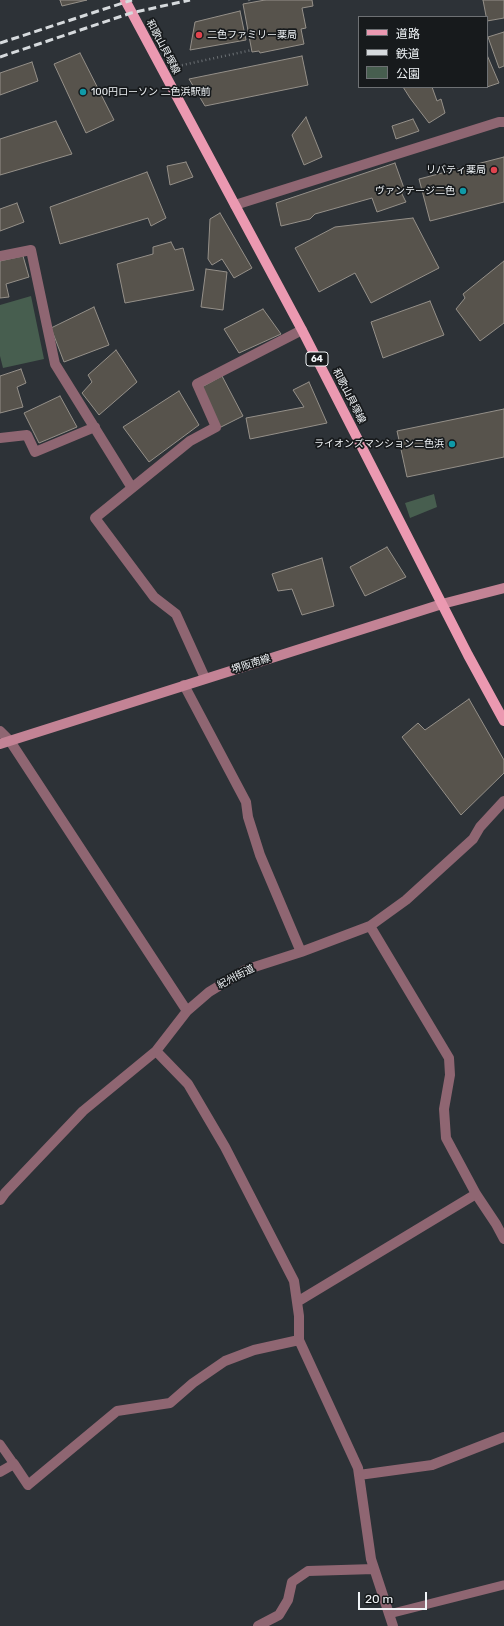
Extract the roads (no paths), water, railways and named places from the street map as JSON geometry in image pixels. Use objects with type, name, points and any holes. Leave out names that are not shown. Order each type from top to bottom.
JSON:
[{"type":"main road","name":"和歌山貝塚線","points":[[125,0],[302,330],[442,604],[504,721]]},
{"type":"main road","name":"堺阪南線","points":[[5,743],[205,678],[442,604],[504,588]]},
{"type":"street","points":[[235,205],[499,122],[504,122]]},
{"type":"street","points":[[0,256],[31,250],[55,364],[132,488]]},
{"type":"street","points":[[205,678],[176,614],[154,597],[95,518],[190,441],[216,427],[197,384],[302,330]]},
{"type":"street","points":[[0,438],[26,435],[35,452],[95,427]]},
{"type":"street","points":[[184,685],[246,802],[248,817],[260,855],[301,952]]},
{"type":"street","points":[[0,731],[5,743],[187,1011]]},
{"type":"street","name":"紀州街道","points":[[0,1200],[83,1111],[156,1051],[187,1011],[209,992],[245,970],[301,952],[370,926],[406,900],[467,844],[504,801]]},
{"type":"street","points":[[370,926],[449,1058],[450,1075],[444,1110],[446,1138],[476,1194],[504,1239]]},
{"type":"street","points":[[156,1051],[188,1084],[225,1147],[294,1281],[299,1316],[299,1340],[358,1468],[371,1559],[393,1626]]},
{"type":"street","points":[[297,1302],[476,1194]]},
{"type":"street","points":[[0,1472],[14,1464],[28,1484],[117,1411],[170,1403],[193,1383],[225,1361],[254,1350],[299,1340]]},
{"type":"street","points":[[359,1475],[432,1465],[504,1437]]},
{"type":"street","points":[[258,1626],[279,1615],[288,1600],[292,1582],[308,1571],[374,1569]]},
{"type":"lane","points":[[0,1444],[14,1464]]},
{"type":"lane","points":[[389,1614],[503,1585]]},
{"type":"railway","points":[[0,43],[132,0]]},
{"type":"railway","points":[[0,57],[131,13],[190,0]]},
{"type":"place","name":"二色ファミリー薬局","points":[[199,35]]},
{"type":"place","name":"100円ローソン 二色浜駅前","points":[[83,92]]},
{"type":"place","name":"リバティ薬局","points":[[494,170]]},
{"type":"place","name":"ヴァンテージ二色","points":[[463,191]]},
{"type":"place","name":"ライオンズマンション二色浜","points":[[452,444]]}]
